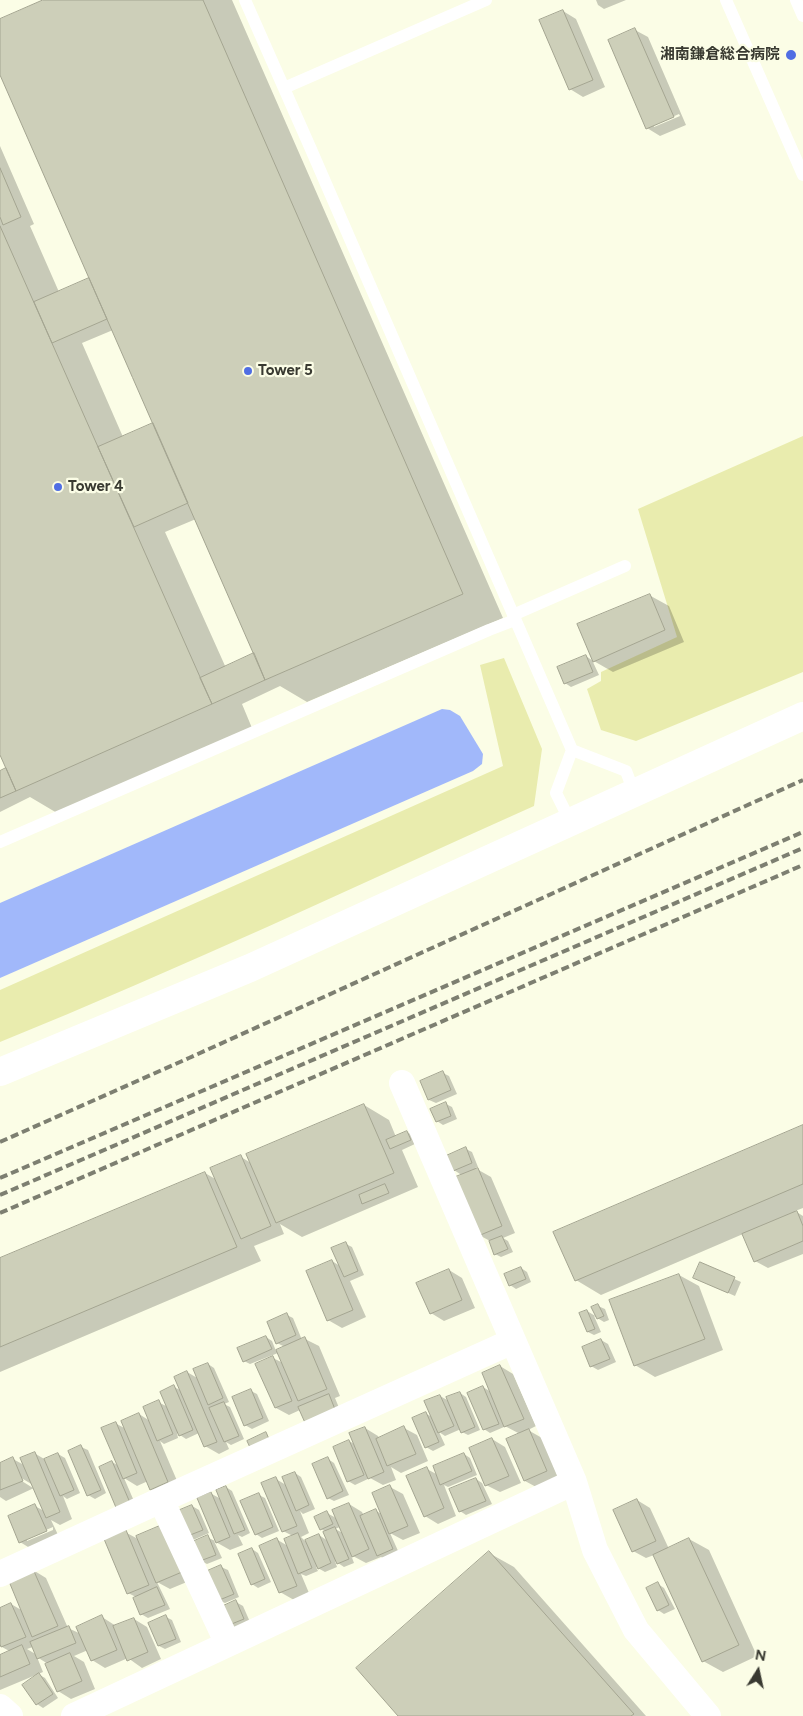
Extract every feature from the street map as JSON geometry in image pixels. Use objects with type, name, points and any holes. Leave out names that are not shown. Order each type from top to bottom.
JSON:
[{"type":"street","points":[[0,1072],[250,968],[803,716]]},
{"type":"street","points":[[402,1083],[574,1482],[596,1550],[636,1630],[708,1716]]},
{"type":"street","points":[[0,1574],[513,1341]]},
{"type":"street","points":[[74,1716],[574,1482]]},
{"type":"street","points":[[161,1500],[228,1644]]},
{"type":"street","points":[[0,1707],[10,1716]]},
{"type":"lane","points":[[245,0],[572,750],[556,793],[570,821]]},
{"type":"lane","points":[[284,88],[486,0]]},
{"type":"lane","points":[[726,0],[803,175]]},
{"type":"lane","points":[[796,0],[803,16]]},
{"type":"lane","points":[[0,842],[489,630],[625,566]]},
{"type":"lane","points":[[572,750],[626,771],[634,792]]},
{"type":"green space","points":[[803,436],[803,672],[636,741],[601,730],[587,689],[601,681],[601,672],[677,637],[638,509]]},
{"type":"green space","points":[[504,658],[542,749],[534,806],[201,956],[0,1042],[0,990],[503,766],[480,665]]},
{"type":"water","points":[[442,709],[450,710],[460,716],[483,754],[482,764],[473,771],[0,978],[0,903]]},
{"type":"building","name":"Tower 5","points":[[43,0],[203,0],[463,594],[265,680],[0,75],[0,19]]},
{"type":"building","points":[[563,10],[593,80],[569,90],[539,20]]},
{"type":"building","points":[[635,28],[674,117],[646,129],[608,40]]},
{"type":"building","points":[[0,168],[21,217],[3,225],[0,217]]},
{"type":"building","name":"Tower 4","points":[[0,226],[212,704],[16,791],[0,755]]},
{"type":"building","points":[[89,278],[107,319],[52,343],[34,302]]},
{"type":"building","points":[[153,423],[188,503],[134,527],[98,447]]},
{"type":"building","points":[[650,594],[665,630],[593,662],[577,624]]},
{"type":"building","points":[[254,653],[265,680],[212,704],[200,678]]},
{"type":"building","points":[[586,655],[593,672],[564,684],[557,667]]},
{"type":"building","points":[[6,768],[16,791],[0,798],[0,771]]},
{"type":"building","points":[[443,1071],[451,1090],[428,1100],[420,1081]]},
{"type":"building","points":[[446,1102],[451,1116],[436,1122],[430,1109]]},
{"type":"building","points":[[364,1104],[394,1173],[276,1223],[246,1154]]},
{"type":"building","points":[[803,1125],[803,1184],[575,1281],[553,1232]]},
{"type":"building","points":[[407,1131],[411,1140],[390,1149],[386,1140]]},
{"type":"building","points":[[466,1147],[472,1163],[453,1171],[446,1156]]},
{"type":"building","points":[[241,1155],[271,1226],[241,1239],[210,1168]]},
{"type":"building","points":[[478,1168],[502,1226],[478,1236],[453,1178]]},
{"type":"building","points":[[205,1172],[237,1247],[0,1347],[0,1258]]},
{"type":"building","points":[[385,1184],[389,1193],[362,1204],[359,1195]]},
{"type":"building","points":[[797,1211],[803,1226],[803,1241],[754,1262],[742,1234]]},
{"type":"building","points":[[502,1236],[508,1249],[494,1255],[489,1241]]},
{"type":"building","points":[[346,1242],[358,1271],[344,1277],[331,1248]]},
{"type":"building","points":[[332,1260],[353,1310],[327,1321],[306,1271]]},
{"type":"building","points":[[700,1262],[735,1277],[728,1293],[693,1278]]},
{"type":"building","points":[[521,1267],[526,1279],[509,1286],[504,1274]]},
{"type":"building","points":[[449,1269],[462,1300],[430,1314],[416,1283]]},
{"type":"building","points":[[679,1274],[705,1339],[634,1366],[609,1300]]},
{"type":"building","points":[[598,1304],[604,1316],[597,1319],[591,1307]]},
{"type":"building","points":[[587,1310],[595,1329],[587,1332],[579,1313]]},
{"type":"building","points":[[287,1313],[296,1335],[276,1344],[267,1322]]},
{"type":"building","points":[[266,1336],[272,1349],[243,1362],[237,1348]]},
{"type":"building","points":[[305,1337],[327,1389],[298,1401],[276,1350]]},
{"type":"building","points":[[601,1339],[610,1359],[590,1367],[582,1347]]},
{"type":"building","points":[[273,1356],[292,1401],[275,1408],[255,1364]]},
{"type":"building","points":[[208,1363],[223,1398],[208,1405],[193,1369]]},
{"type":"building","points":[[500,1365],[524,1419],[504,1427],[482,1373]]},
{"type":"building","points":[[187,1371],[217,1442],[204,1447],[174,1377]]},
{"type":"building","points":[[174,1385],[193,1430],[179,1436],[160,1392]]},
{"type":"building","points":[[483,1386],[499,1424],[483,1430],[467,1393]]},
{"type":"building","points":[[251,1389],[263,1418],[244,1426],[232,1397]]},
{"type":"building","points":[[460,1392],[475,1427],[461,1433],[446,1397]]},
{"type":"building","points":[[329,1394],[336,1412],[306,1425],[298,1407]]},
{"type":"building","points":[[440,1395],[454,1426],[438,1433],[424,1401]]},
{"type":"building","points":[[159,1400],[173,1434],[157,1441],[143,1407]]},
{"type":"building","points":[[224,1402],[239,1436],[224,1442],[209,1408]]},
{"type":"building","points":[[426,1412],[439,1442],[425,1448],[412,1418]]},
{"type":"building","points":[[139,1413],[168,1482],[150,1490],[121,1421]]},
{"type":"building","points":[[116,1422],[137,1473],[123,1479],[101,1428]]},
{"type":"building","points":[[404,1426],[416,1454],[387,1466],[376,1439]]},
{"type":"building","points":[[365,1427],[384,1472],[368,1479],[349,1433]]},
{"type":"building","points":[[529,1429],[547,1471],[524,1481],[506,1439]]},
{"type":"building","points":[[266,1432],[272,1446],[253,1454],[247,1441]]},
{"type":"building","points":[[492,1438],[509,1476],[485,1486],[469,1448]]},
{"type":"building","points":[[349,1440],[364,1475],[347,1482],[333,1447]]},
{"type":"building","points":[[81,1445],[101,1490],[87,1496],[68,1451]]},
{"type":"building","points":[[35,1452],[60,1512],[46,1518],[20,1458]]},
{"type":"building","points":[[58,1453],[74,1490],[60,1496],[44,1459]]},
{"type":"building","points":[[464,1453],[472,1471],[440,1485],[433,1466]]},
{"type":"building","points":[[13,1457],[23,1481],[0,1490],[0,1463]]},
{"type":"building","points":[[328,1457],[343,1491],[327,1499],[312,1464]]},
{"type":"building","points":[[112,1461],[131,1505],[117,1510],[99,1467]]},
{"type":"building","points":[[427,1467],[444,1508],[424,1517],[406,1476]]},
{"type":"building","points":[[295,1472],[309,1505],[296,1511],[282,1477]]},
{"type":"building","points":[[276,1477],[297,1526],[282,1532],[261,1483]]},
{"type":"building","points":[[476,1478],[486,1501],[459,1512],[449,1489]]},
{"type":"building","points":[[390,1485],[408,1526],[389,1534],[372,1493]]},
{"type":"building","points":[[226,1486],[245,1530],[234,1534],[216,1490]]},
{"type":"building","points":[[211,1492],[230,1537],[216,1543],[197,1498]]},
{"type":"building","points":[[259,1493],[273,1527],[255,1535],[240,1501]]},
{"type":"building","points":[[637,1499],[656,1541],[632,1552],[613,1510]]},
{"type":"building","points":[[349,1503],[369,1549],[352,1557],[332,1510]]},
{"type":"building","points":[[35,1504],[47,1531],[19,1543],[8,1516]]},
{"type":"building","points":[[192,1505],[203,1530],[185,1537],[175,1512]]},
{"type":"building","points":[[376,1509],[393,1549],[377,1556],[360,1516]]},
{"type":"building","points":[[327,1511],[333,1524],[320,1530],[314,1517]]},
{"type":"building","points":[[162,1525],[182,1572],[156,1583],[136,1536]]},
{"type":"building","points":[[335,1527],[349,1559],[337,1564],[323,1532]]},
{"type":"building","points":[[126,1530],[149,1585],[127,1594],[104,1539]]},
{"type":"building","points":[[298,1533],[312,1568],[298,1574],[284,1539]]},
{"type":"building","points":[[319,1534],[331,1563],[318,1569],[305,1540]]},
{"type":"building","points":[[208,1535],[216,1555],[200,1561],[192,1542]]},
{"type":"building","points":[[277,1538],[297,1586],[279,1593],[259,1546]]},
{"type":"building","points":[[689,1538],[739,1645],[702,1662],[653,1555]]},
{"type":"building","points":[[252,1548],[265,1579],[251,1585],[238,1554]]},
{"type":"building","points":[[489,1551],[634,1714],[631,1716],[398,1716],[356,1668]]},
{"type":"building","points":[[221,1565],[234,1594],[217,1601],[205,1572]]},
{"type":"building","points":[[33,1569],[58,1626],[32,1637],[8,1579]]},
{"type":"building","points":[[658,1582],[669,1605],[657,1611],[646,1588]]},
{"type":"building","points":[[157,1587],[165,1605],[140,1615],[133,1598]]},
{"type":"building","points":[[236,1600],[244,1619],[229,1625],[221,1607]]},
{"type":"building","points":[[11,1603],[26,1637],[1,1647],[0,1608]]},
{"type":"building","points":[[102,1615],[117,1650],[91,1661],[76,1627]]},
{"type":"building","points":[[166,1615],[176,1639],[158,1646],[148,1623]]},
{"type":"building","points":[[134,1618],[148,1652],[127,1661],[113,1626]]},
{"type":"building","points":[[69,1626],[76,1643],[37,1659],[30,1642]]},
{"type":"building","points":[[22,1645],[30,1664],[0,1677],[0,1655]]},
{"type":"building","points":[[70,1653],[82,1681],[57,1692],[45,1664]]},
{"type":"building","points":[[39,1673],[53,1694],[36,1705],[22,1685]]},
{"type":"railway","points":[[0,1142],[803,780]]},
{"type":"railway","points":[[0,1178],[803,832]]},
{"type":"railway","points":[[0,1195],[803,848]]},
{"type":"railway","points":[[0,1213],[803,865]]},
{"type":"place","name":"湘南鎌倉総合病院","points":[[791,55]]},
{"type":"place","name":"Tower 5","points":[[248,371]]},
{"type":"place","name":"Tower 4","points":[[58,487]]}]
